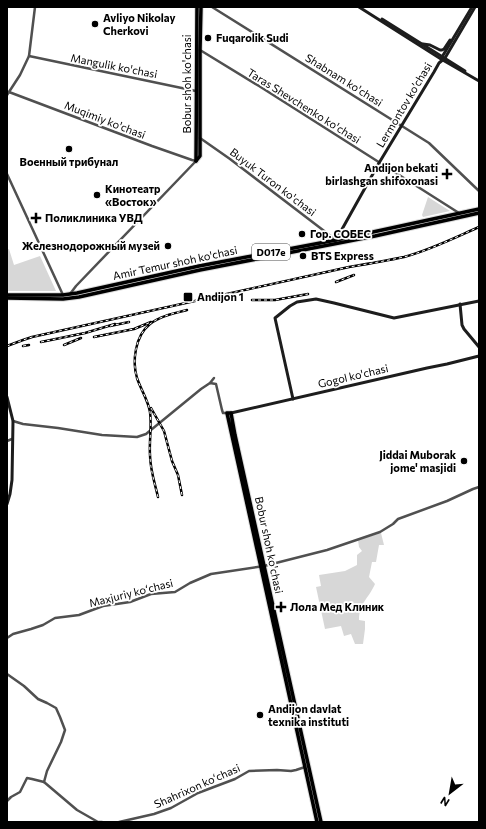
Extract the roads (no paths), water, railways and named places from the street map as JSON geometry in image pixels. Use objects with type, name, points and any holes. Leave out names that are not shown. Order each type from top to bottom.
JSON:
[{"type":"main road","name":"Bobur shoh ko'chasi","points":[[196,161],[197,7]]},
{"type":"main road","name":"Bobur shoh ko'chasi","points":[[196,161],[200,156],[201,7]]},
{"type":"main road","points":[[359,7],[479,80]]},
{"type":"main road","points":[[363,7],[443,58]]},
{"type":"main road","name":"Lermontov ko’chasi","points":[[443,58],[455,34],[472,7]]},
{"type":"main road","name":"Lermontov ko’chasi","points":[[337,242],[379,163],[439,63],[475,7]]},
{"type":"main road","points":[[423,44],[442,50],[455,34]]},
{"type":"main road","name":"Amir Temur shoh ko'chasi","points":[[337,242],[479,209]]},
{"type":"main road","name":"Amir Temur shoh ko'chasi","points":[[63,297],[96,293],[199,268],[479,213]]},
{"type":"main road","name":"D017e","points":[[7,295],[63,297]]},
{"type":"main road","name":"D017e","points":[[7,298],[63,297]]},
{"type":"main road","points":[[293,399],[276,318],[293,304],[316,299],[394,318],[479,301]]},
{"type":"main road","points":[[460,304],[462,325],[479,347]]},
{"type":"main road","name":"Gogol ko'chasi","points":[[229,413],[479,356]]},
{"type":"main road","points":[[7,397],[12,421],[12,480],[7,504]]},
{"type":"main road","name":"Bobur shoh ko'chasi","points":[[229,413],[262,566],[321,822]]},
{"type":"main road","name":"Bobur shoh ko'chasi","points":[[307,766],[317,822]]},
{"type":"street","points":[[8,94],[20,75],[29,56],[35,7]]},
{"type":"street","name":"Shabnam ko'chasi","points":[[212,7],[429,144],[479,191]]},
{"type":"street","name":"Taras Shevchenko ko'chasi","points":[[200,50],[459,213]]},
{"type":"street","name":"Mangulik ko'chasi","points":[[29,56],[196,92]]},
{"type":"street","name":"Muqimiy ko'chasi","points":[[8,94],[196,161]]},
{"type":"street","name":"Buyuk Turon ko'chasi","points":[[200,138],[236,163],[337,242]]},
{"type":"street","points":[[70,296],[81,281],[196,161]]},
{"type":"street","points":[[7,174],[63,297]]},
{"type":"street","points":[[12,421],[23,424],[102,435],[137,437],[146,434],[210,383],[214,378]]},
{"type":"street","points":[[210,383],[216,384],[222,410],[224,413],[229,413]]},
{"type":"street","points":[[7,441],[12,439]]},
{"type":"street","name":"Maxjuriy koʻchasi","points":[[7,638],[13,634],[31,630],[43,625],[55,618],[79,615],[103,606],[130,602],[151,594],[174,592],[211,574],[262,566],[327,550],[376,534],[398,520],[434,507],[479,487]]},
{"type":"street","points":[[7,674],[38,698],[56,708],[65,730],[47,771],[44,782]]},
{"type":"street","name":"Shahrixon koʻchasi","points":[[118,822],[143,817],[171,808],[198,794],[235,779],[249,771],[291,771],[307,766]]},
{"type":"street","points":[[7,801],[11,796],[20,792],[27,778],[32,779],[44,782],[78,810],[98,822],[102,822]]},
{"type":"railway","points":[[7,346],[32,337],[349,267],[404,257],[433,247],[479,227]]},
{"type":"railway","points":[[336,282],[354,275]]},
{"type":"railway","points":[[252,300],[275,300],[308,294]]},
{"type":"railway","points":[[158,497],[150,460],[150,412],[148,403],[137,378],[135,364],[136,349],[141,335],[150,324],[163,317],[187,310]]},
{"type":"railway","points":[[110,326],[129,322]]},
{"type":"railway","points":[[94,337],[134,329],[151,322]]},
{"type":"railway","points":[[41,342],[85,333],[115,324]]},
{"type":"railway","points":[[64,345],[81,338]]},
{"type":"railway","points":[[23,346],[29,345]]},
{"type":"railway","points":[[151,408],[164,431],[172,461],[178,475],[182,495]]},
{"type":"place","name":"Avliyo Nikolay Cherkovi","points":[[95,24]]},
{"type":"place","name":"Fuqarolik Sudi","points":[[208,38]]},
{"type":"place","name":"Военный трибунал","points":[[69,149]]},
{"type":"place","name":"Аndijon bekati birlashgan shifoxonasi","points":[[447,174]]},
{"type":"place","name":"Кинотеатр «Восток»","points":[[97,195]]},
{"type":"place","name":"Поликлиника УВД","points":[[36,218]]},
{"type":"place","name":"Гор. СОБЕС","points":[[302,234]]},
{"type":"place","name":"Железнодорожный музей","points":[[168,246]]},
{"type":"place","name":"BTS Express","points":[[303,256]]},
{"type":"place","name":"Andijon 1","points":[[188,297]]},
{"type":"place","name":"Jiddai Muborak jome' masjidi","points":[[464,461]]},
{"type":"place","name":"Лола Мед Клиник","points":[[281,607]]},
{"type":"place","name":"Andijon davlat texnika instituti","points":[[260,715]]}]
